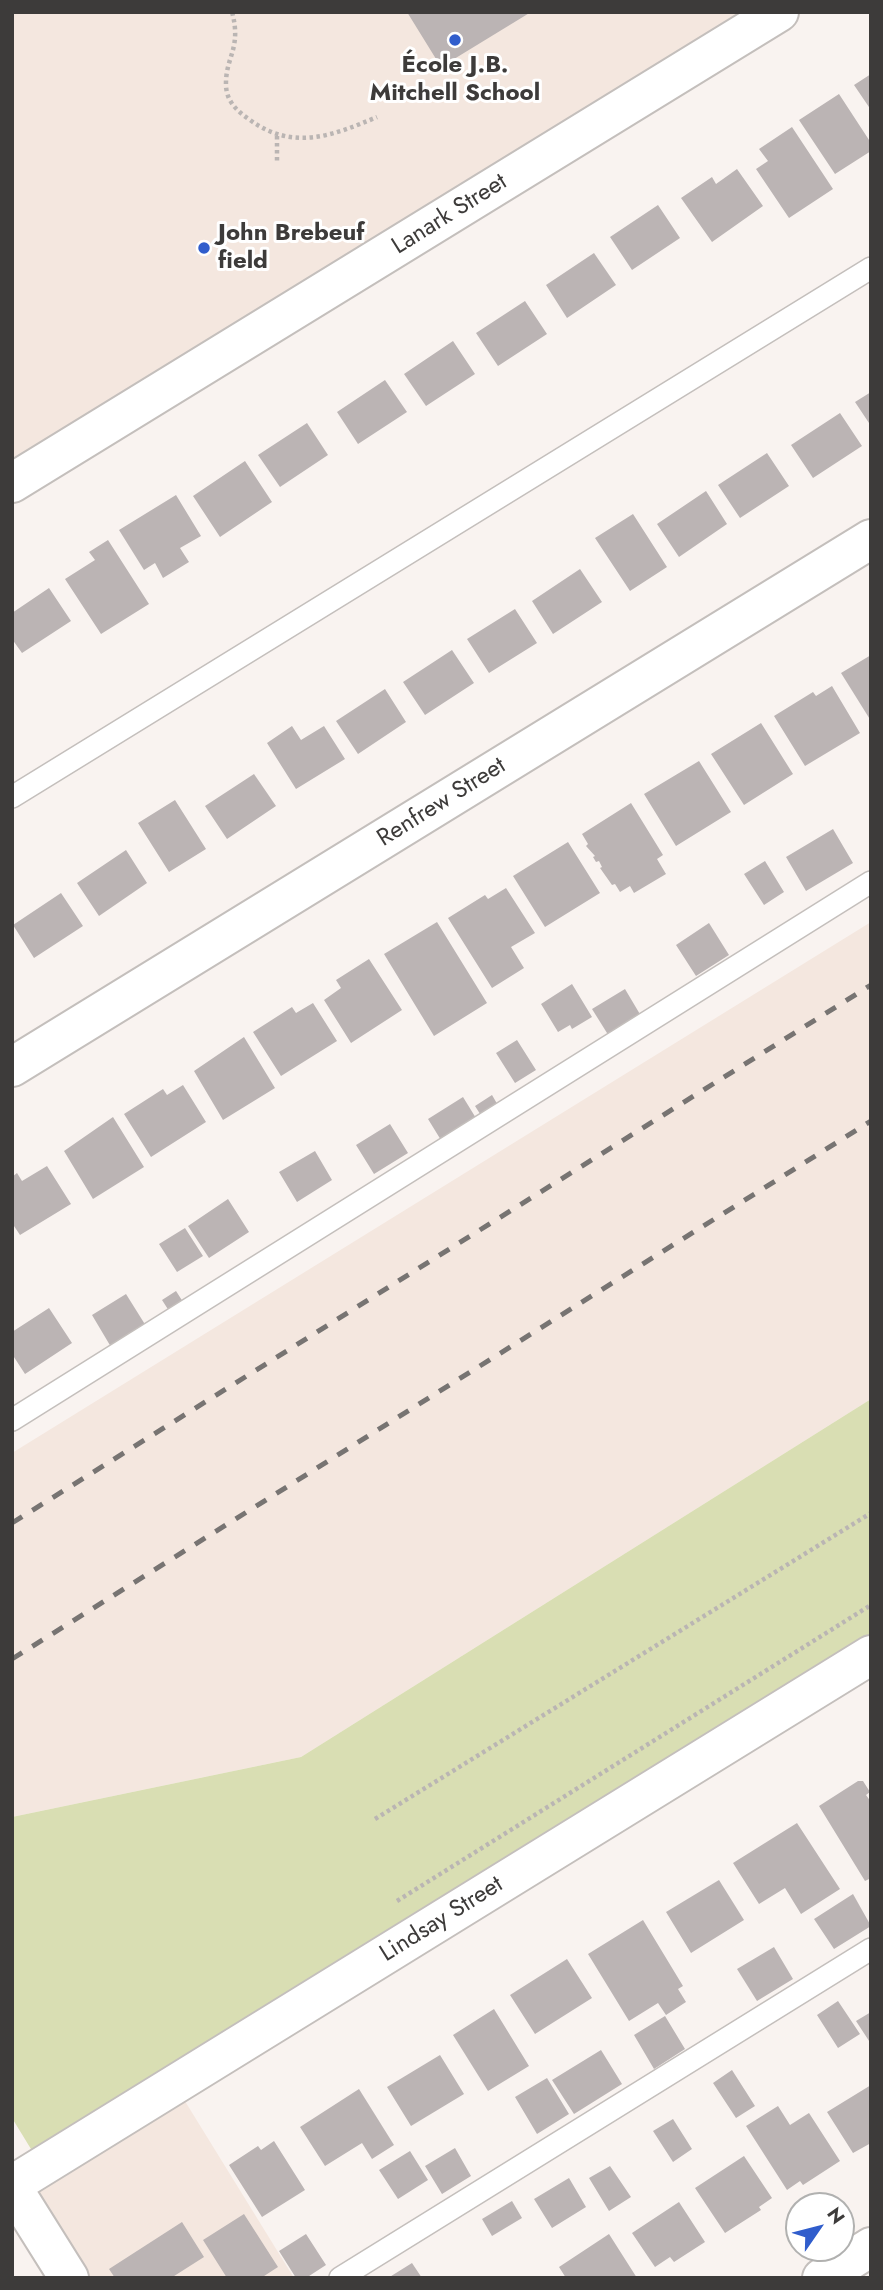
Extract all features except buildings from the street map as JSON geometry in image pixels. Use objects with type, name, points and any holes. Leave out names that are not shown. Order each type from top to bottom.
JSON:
[{"type":"street","name":"Lanark Street","points":[[12,484],[779,12]]},
{"type":"street","name":"Renfrew Street","points":[[12,1067],[871,539]]},
{"type":"street","name":"Lindsay Street","points":[[12,2186],[871,1655]]},
{"type":"street","points":[[12,2186],[69,2278]]},
{"type":"street","points":[[822,2278],[871,2247]]},
{"type":"lane","points":[[12,797],[871,268]]},
{"type":"lane","points":[[12,1420],[871,883]]},
{"type":"lane","points":[[340,2278],[871,1949]]},
{"type":"path","points":[[232,12],[237,33],[226,85],[229,101],[239,113],[277,136],[291,139],[339,133],[377,117]]},
{"type":"path","points":[[277,136],[277,163]]},
{"type":"path","points":[[375,1819],[871,1513]]},
{"type":"path","points":[[390,1905],[871,1605]]},
{"type":"shaded area","name":"John Brebeuf field","points":[[12,12],[779,12],[12,483]]},
{"type":"shaded area","points":[[871,922],[871,1399],[301,1757],[12,1817],[12,1453]]},
{"type":"shaded area","points":[[175,2085],[294,2278],[69,2278],[12,2185]]},
{"type":"green space","points":[[871,1399],[871,1655],[42,2167],[12,2118],[12,1817],[301,1757]]},
{"type":"railway","points":[[12,1523],[871,985]]},
{"type":"railway","points":[[12,1659],[871,1121]]},
{"type":"place","name":"École J.B. Mitchell School","points":[[455,40]]},
{"type":"place","name":"John Brebeuf field","points":[[204,248]]}]
